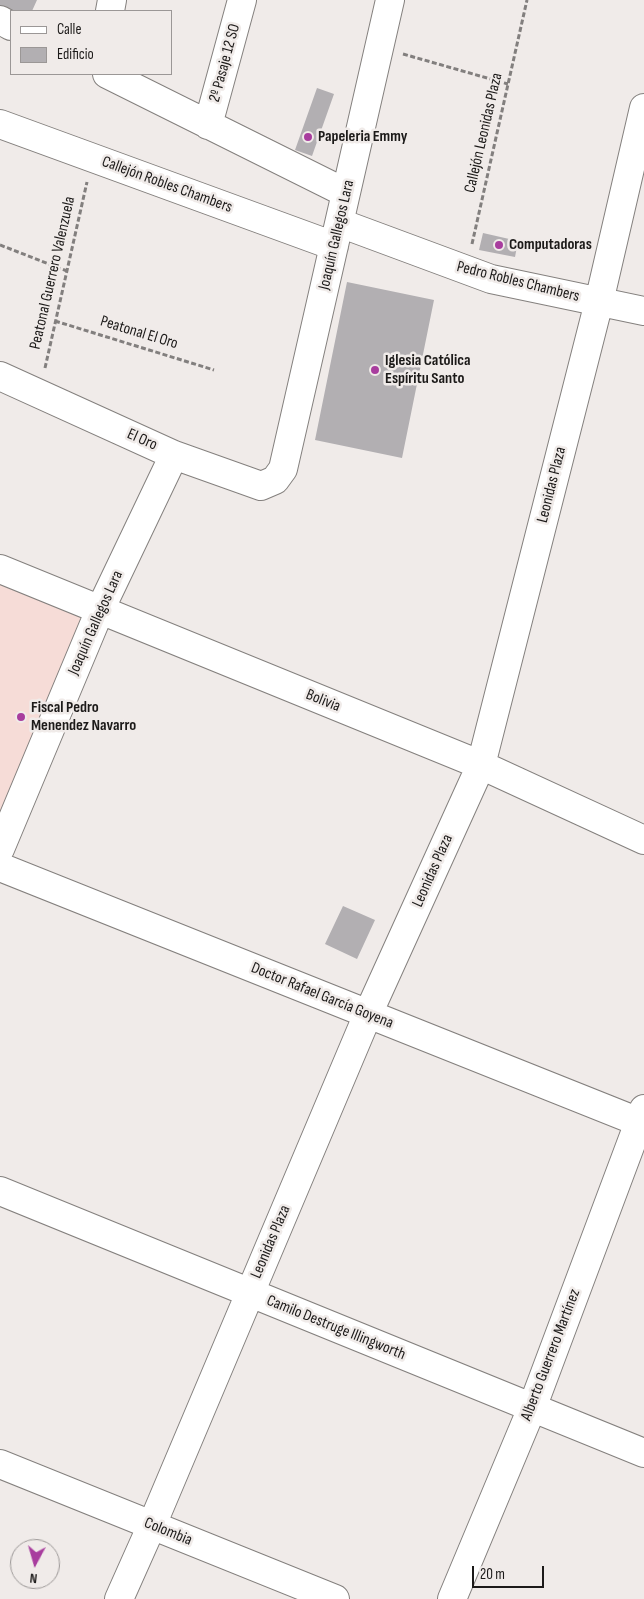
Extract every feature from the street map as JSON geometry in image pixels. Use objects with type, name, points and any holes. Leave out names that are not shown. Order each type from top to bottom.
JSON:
[{"type":"street","name":"2º Pasaje 12 SO","points":[[208,125],[242,0]]},
{"type":"street","name":"Joaquín Gallegos Lara","points":[[283,469],[390,0]]},
{"type":"street","points":[[109,75],[346,193]]},
{"type":"street","name":"Leonidas Plaza","points":[[119,1599],[368,1014],[481,765],[599,302],[644,108]]},
{"type":"street","name":"Callejón Robles Chambers","points":[[0,124],[92,158],[337,235]]},
{"type":"street","name":"Pedro Robles Chambers","points":[[337,235],[490,279],[644,311]]},
{"type":"street","name":"El Oro","points":[[0,376],[174,455],[261,486],[275,480],[283,469]]},
{"type":"street","name":"Joaquín Gallegos Lara","points":[[0,849],[100,610],[174,455]]},
{"type":"street","name":"Bolivia","points":[[0,569],[481,765],[644,840]]},
{"type":"street","name":"Doctor Rafael García Goyena","points":[[0,867],[368,1014],[642,1118]]},
{"type":"street","name":"Alberto Guerrero Martínez","points":[[452,1599],[532,1408],[642,1118]]},
{"type":"street","name":"Camilo Destruge Illingworth","points":[[0,1191],[644,1453]]},
{"type":"street","name":"Colombia","points":[[0,1464],[335,1599]]},
{"type":"path","name":"Callejón Leonidas Plaza","points":[[466,271],[527,0]]},
{"type":"path","points":[[380,48],[508,84]]},
{"type":"path","name":"Peatonal Guerrero Valenzuela","points":[[39,393],[92,158]]},
{"type":"path","points":[[0,245],[67,271]]},
{"type":"path","name":"Peatonal El Oro","points":[[55,321],[214,370]]},
{"type":"shaded area","name":"Fiscal Pedro Menendez Navarro","points":[[0,580],[83,617],[0,817]]},
{"type":"building","points":[[0,0],[37,0],[32,10],[10,11],[0,6]]},
{"type":"building","points":[[317,88],[334,94],[312,156],[295,150]]},
{"type":"building","name":"Computadoras","points":[[483,233],[518,241],[515,257],[479,250]]},
{"type":"building","name":"Iglesia Católica Espíritu Santo","points":[[347,282],[434,300],[402,458],[315,440]]},
{"type":"building","points":[[343,906],[375,920],[357,959],[325,944]]},
{"type":"place","name":"Papeleria Emmy","points":[[308,137]]},
{"type":"place","name":"Computadoras","points":[[499,245]]},
{"type":"place","name":"Iglesia Católica Espíritu Santo","points":[[375,370]]},
{"type":"place","name":"Fiscal Pedro Menendez Navarro","points":[[21,717]]}]
